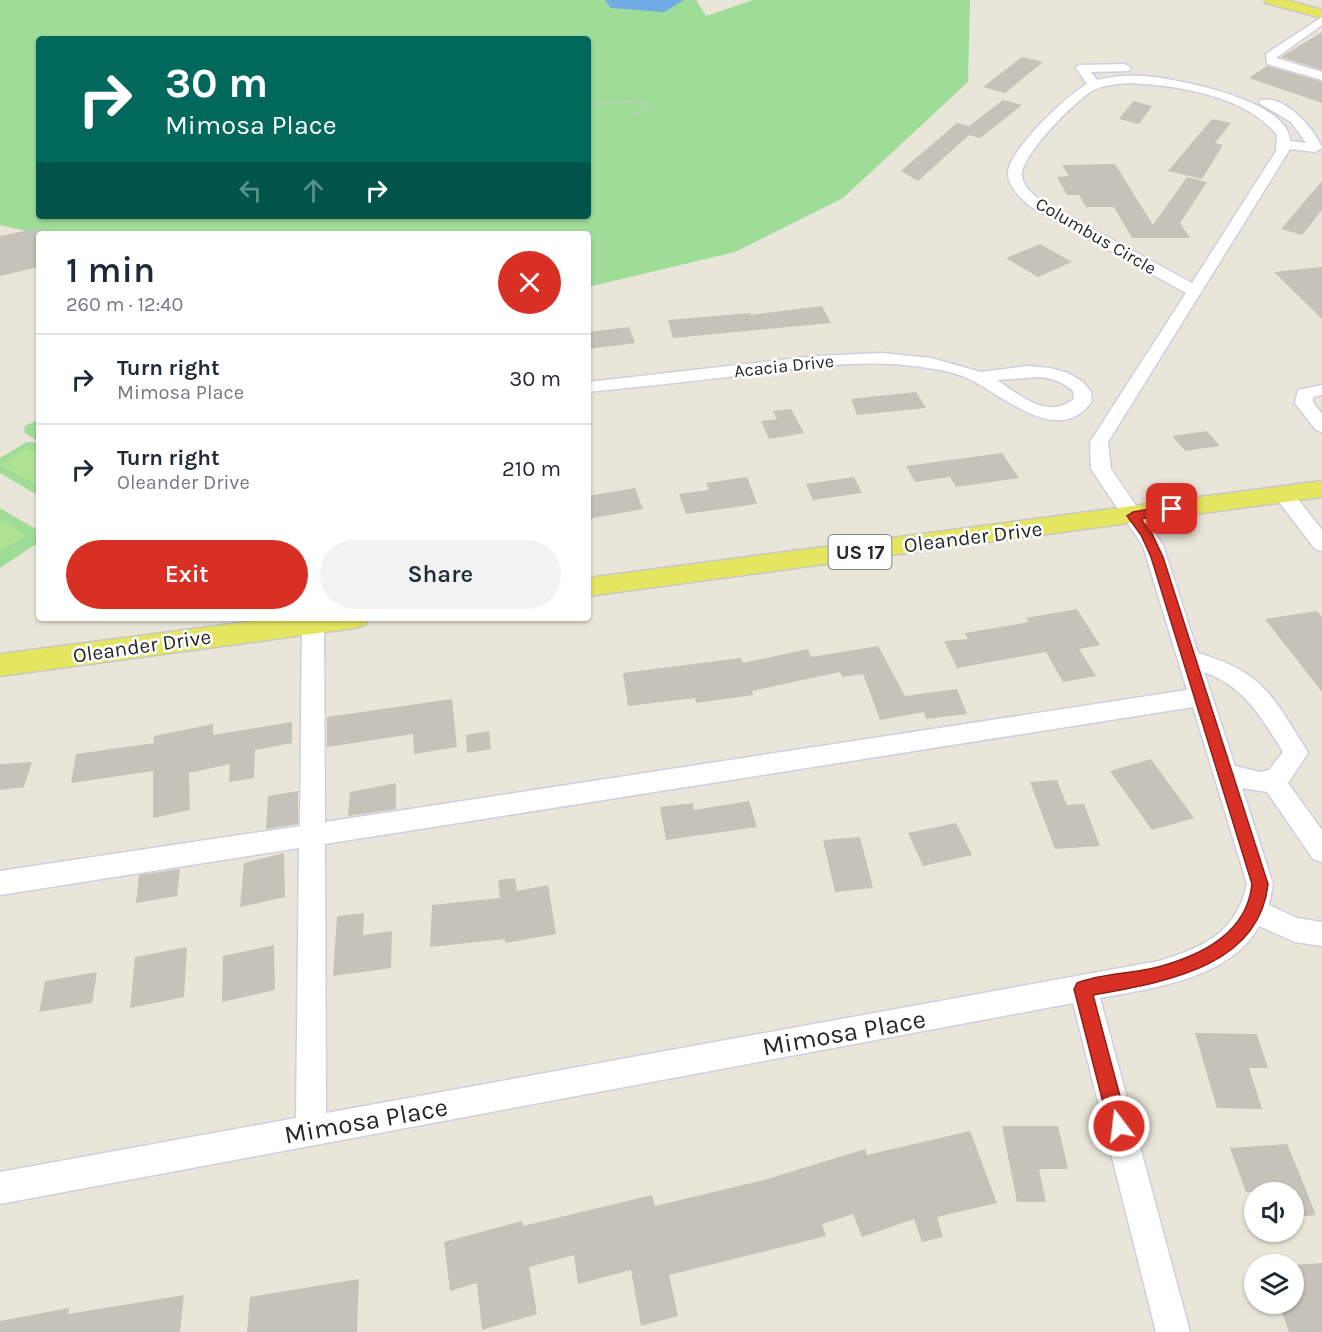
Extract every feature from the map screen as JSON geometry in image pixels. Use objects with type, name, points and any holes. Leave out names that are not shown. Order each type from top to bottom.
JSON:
[{"type":"main road","points":[[1271,0],[1320,21]]},
{"type":"main road","name":"Oleander Drive","points":[[591,587],[1322,489]]},
{"type":"main road","name":"Oleander Drive","points":[[0,665],[314,621]]},
{"type":"street","points":[[1320,21],[1270,57],[1271,61],[1322,76]]},
{"type":"street","points":[[1094,86],[1082,68],[1154,67]]},
{"type":"street","name":"Columbus Circle","points":[[1195,291],[1036,204],[1021,189],[1014,170],[1022,154],[1079,94],[1094,86],[1137,78],[1177,78],[1253,110],[1281,127],[1286,134],[1286,145]]},
{"type":"street","points":[[1133,516],[1101,469],[1100,442],[1286,145],[1315,148],[1309,131],[1296,118],[1269,104],[1196,79],[1177,78]]},
{"type":"street","points":[[1253,110],[1269,104]]},
{"type":"street","name":"Acacia Drive","points":[[591,387],[867,358],[922,362],[979,377],[1012,400],[1035,410],[1058,413],[1068,411],[1083,401],[1082,390],[1076,384],[1054,372],[1036,370],[979,377]]},
{"type":"street","points":[[1319,419],[1304,403],[1304,394],[1322,390]]},
{"type":"street","points":[[1283,494],[1322,544]]},
{"type":"street","name":"Mimosa Place","points":[[0,1188],[1083,989],[1159,974],[1209,956],[1242,930],[1254,912],[1260,884],[1152,544],[1133,516]]},
{"type":"street","points":[[311,1131],[314,621]]},
{"type":"street","points":[[1189,658],[1240,679],[1266,707],[1296,753],[1278,778],[1262,783],[1226,773]]},
{"type":"street","points":[[0,883],[1201,697]]},
{"type":"street","points":[[1272,780],[1322,851]]},
{"type":"street","points":[[1254,912],[1295,930],[1322,934]]},
{"type":"street","points":[[1083,989],[1173,1332]]},
{"type":"path","points":[[591,104],[636,101],[647,105],[634,116]]},
{"type":"green space","points":[[0,0],[696,0],[706,16],[753,0],[970,0],[968,82],[843,198],[735,252],[591,286],[591,231],[36,231],[36,233],[0,225]]},
{"type":"green space","points":[[36,420],[36,441],[24,432],[25,426]]},
{"type":"green space","points":[[27,442],[36,442],[36,494],[0,473],[0,458]]},
{"type":"green space","points":[[27,448],[36,453],[36,484],[0,465]]},
{"type":"green space","points":[[0,508],[36,529],[36,544],[0,568]]},
{"type":"green space","points":[[0,519],[26,535],[0,552]]},
{"type":"water","points":[[605,0],[684,0],[664,12],[611,8]]},
{"type":"building","points":[[1322,32],[1322,70],[1281,57]]},
{"type":"building","points":[[1022,57],[1043,62],[1005,93],[983,87]]},
{"type":"building","points":[[1267,66],[1322,82],[1322,103],[1249,78]]},
{"type":"building","points":[[1003,100],[1022,105],[980,138],[969,135],[918,181],[901,171],[957,123],[969,126]]},
{"type":"building","points":[[1133,101],[1152,106],[1139,124],[1119,119]]},
{"type":"building","points":[[1212,119],[1231,123],[1215,143],[1223,145],[1202,179],[1168,171]]},
{"type":"building","points":[[1115,164],[1153,225],[1187,177],[1207,182],[1180,223],[1190,238],[1132,238],[1114,207],[1086,207],[1079,195],[1067,195],[1057,177],[1069,176],[1062,165]]},
{"type":"building","points":[[1322,181],[1322,210],[1302,235],[1281,229]]},
{"type":"building","points":[[39,228],[39,231],[36,231],[36,268],[0,276],[0,236]]},
{"type":"building","points":[[1040,244],[1072,262],[1038,277],[1006,258]]},
{"type":"building","points":[[1322,267],[1322,319],[1274,272]]},
{"type":"building","points":[[822,306],[831,323],[673,338],[668,320],[750,313],[751,315]]},
{"type":"building","points":[[629,327],[635,343],[591,349],[591,332]]},
{"type":"building","points":[[916,392],[926,408],[857,415],[851,399]]},
{"type":"building","points":[[791,409],[804,433],[769,439],[761,421],[777,419],[773,411]]},
{"type":"building","points":[[1207,431],[1220,446],[1185,451],[1172,436]]},
{"type":"building","points":[[1002,453],[1019,478],[956,487],[950,477],[915,482],[906,466]]},
{"type":"building","points":[[747,477],[757,504],[686,514],[679,494],[709,490],[706,483]]},
{"type":"building","points":[[854,477],[862,493],[813,500],[806,484]]},
{"type":"building","points":[[635,488],[643,509],[591,518],[591,495]]},
{"type":"building","points":[[1077,609],[1100,645],[1079,649],[1096,676],[1063,682],[1046,652],[957,668],[944,641],[968,639],[965,633],[1029,622],[1026,618]]},
{"type":"building","points":[[1317,611],[1322,617],[1322,692],[1265,619]]},
{"type":"building","points":[[878,646],[905,696],[957,689],[967,714],[926,719],[924,712],[880,720],[863,674],[842,677],[840,672],[752,691],[753,695],[696,703],[695,698],[628,706],[623,673],[741,658],[743,663],[808,649],[811,657]]},
{"type":"building","points":[[452,699],[457,747],[414,754],[413,734],[327,747],[327,717]]},
{"type":"building","points":[[292,722],[292,743],[255,750],[254,778],[229,782],[230,764],[189,773],[190,810],[153,818],[153,771],[71,783],[76,754],[154,743],[154,736],[213,724],[213,735]]},
{"type":"building","points":[[489,731],[491,749],[467,753],[466,735]]},
{"type":"building","points":[[1151,759],[1194,818],[1152,830],[1110,771]]},
{"type":"building","points":[[32,762],[24,787],[0,790],[0,764]]},
{"type":"building","points":[[1057,780],[1067,805],[1084,804],[1100,846],[1055,849],[1030,782]]},
{"type":"building","points":[[396,783],[396,809],[348,816],[350,792]]},
{"type":"building","points":[[298,791],[298,824],[266,829],[268,796]]},
{"type":"building","points":[[749,801],[757,827],[666,840],[660,807],[693,803],[694,810]]},
{"type":"building","points":[[956,823],[972,855],[923,866],[908,833]]},
{"type":"building","points":[[860,837],[873,888],[835,892],[823,840]]},
{"type":"building","points":[[284,853],[285,897],[240,907],[244,863]]},
{"type":"building","points":[[180,869],[177,896],[136,903],[139,875]]},
{"type":"building","points":[[515,878],[517,891],[548,885],[556,934],[505,943],[505,939],[430,947],[432,905],[500,898],[498,880]]},
{"type":"building","points":[[364,913],[363,935],[392,931],[391,968],[333,976],[337,916]]},
{"type":"building","points":[[274,945],[275,990],[222,1002],[223,956]]},
{"type":"building","points":[[187,947],[184,997],[130,1008],[135,957]]},
{"type":"building","points":[[97,972],[92,1003],[39,1012],[45,981]]},
{"type":"building","points":[[1195,1033],[1257,1034],[1268,1068],[1249,1068],[1262,1109],[1217,1108]]},
{"type":"building","points":[[1002,1126],[1058,1126],[1068,1169],[1039,1169],[1046,1202],[1017,1202]]},
{"type":"building","points":[[970,1131],[997,1203],[937,1217],[943,1237],[922,1242],[914,1219],[862,1237],[853,1214],[822,1224],[826,1236],[669,1275],[678,1316],[641,1326],[631,1270],[578,1284],[574,1255],[529,1267],[537,1314],[482,1330],[477,1283],[450,1291],[444,1242],[522,1221],[523,1226],[652,1195],[655,1206],[764,1180],[865,1149],[867,1155]]},
{"type":"building","points":[[1287,1144],[1303,1182],[1244,1182],[1244,1186],[1230,1148]]},
{"type":"building","points":[[1304,1186],[1316,1215],[1304,1216]]},
{"type":"building","points":[[1322,1263],[1322,1332],[1289,1332],[1283,1314],[1304,1314],[1304,1264]]},
{"type":"building","points":[[359,1279],[357,1332],[247,1332],[250,1297]]},
{"type":"building","points":[[184,1295],[180,1332],[0,1332],[0,1321],[69,1308],[68,1314]]},
{"type":"route","points":[[1119,1126],[1083,989],[1159,974],[1209,956],[1226,945],[1251,920],[1258,902],[1260,884],[1157,557],[1152,544],[1133,516],[1172,509]]}]
